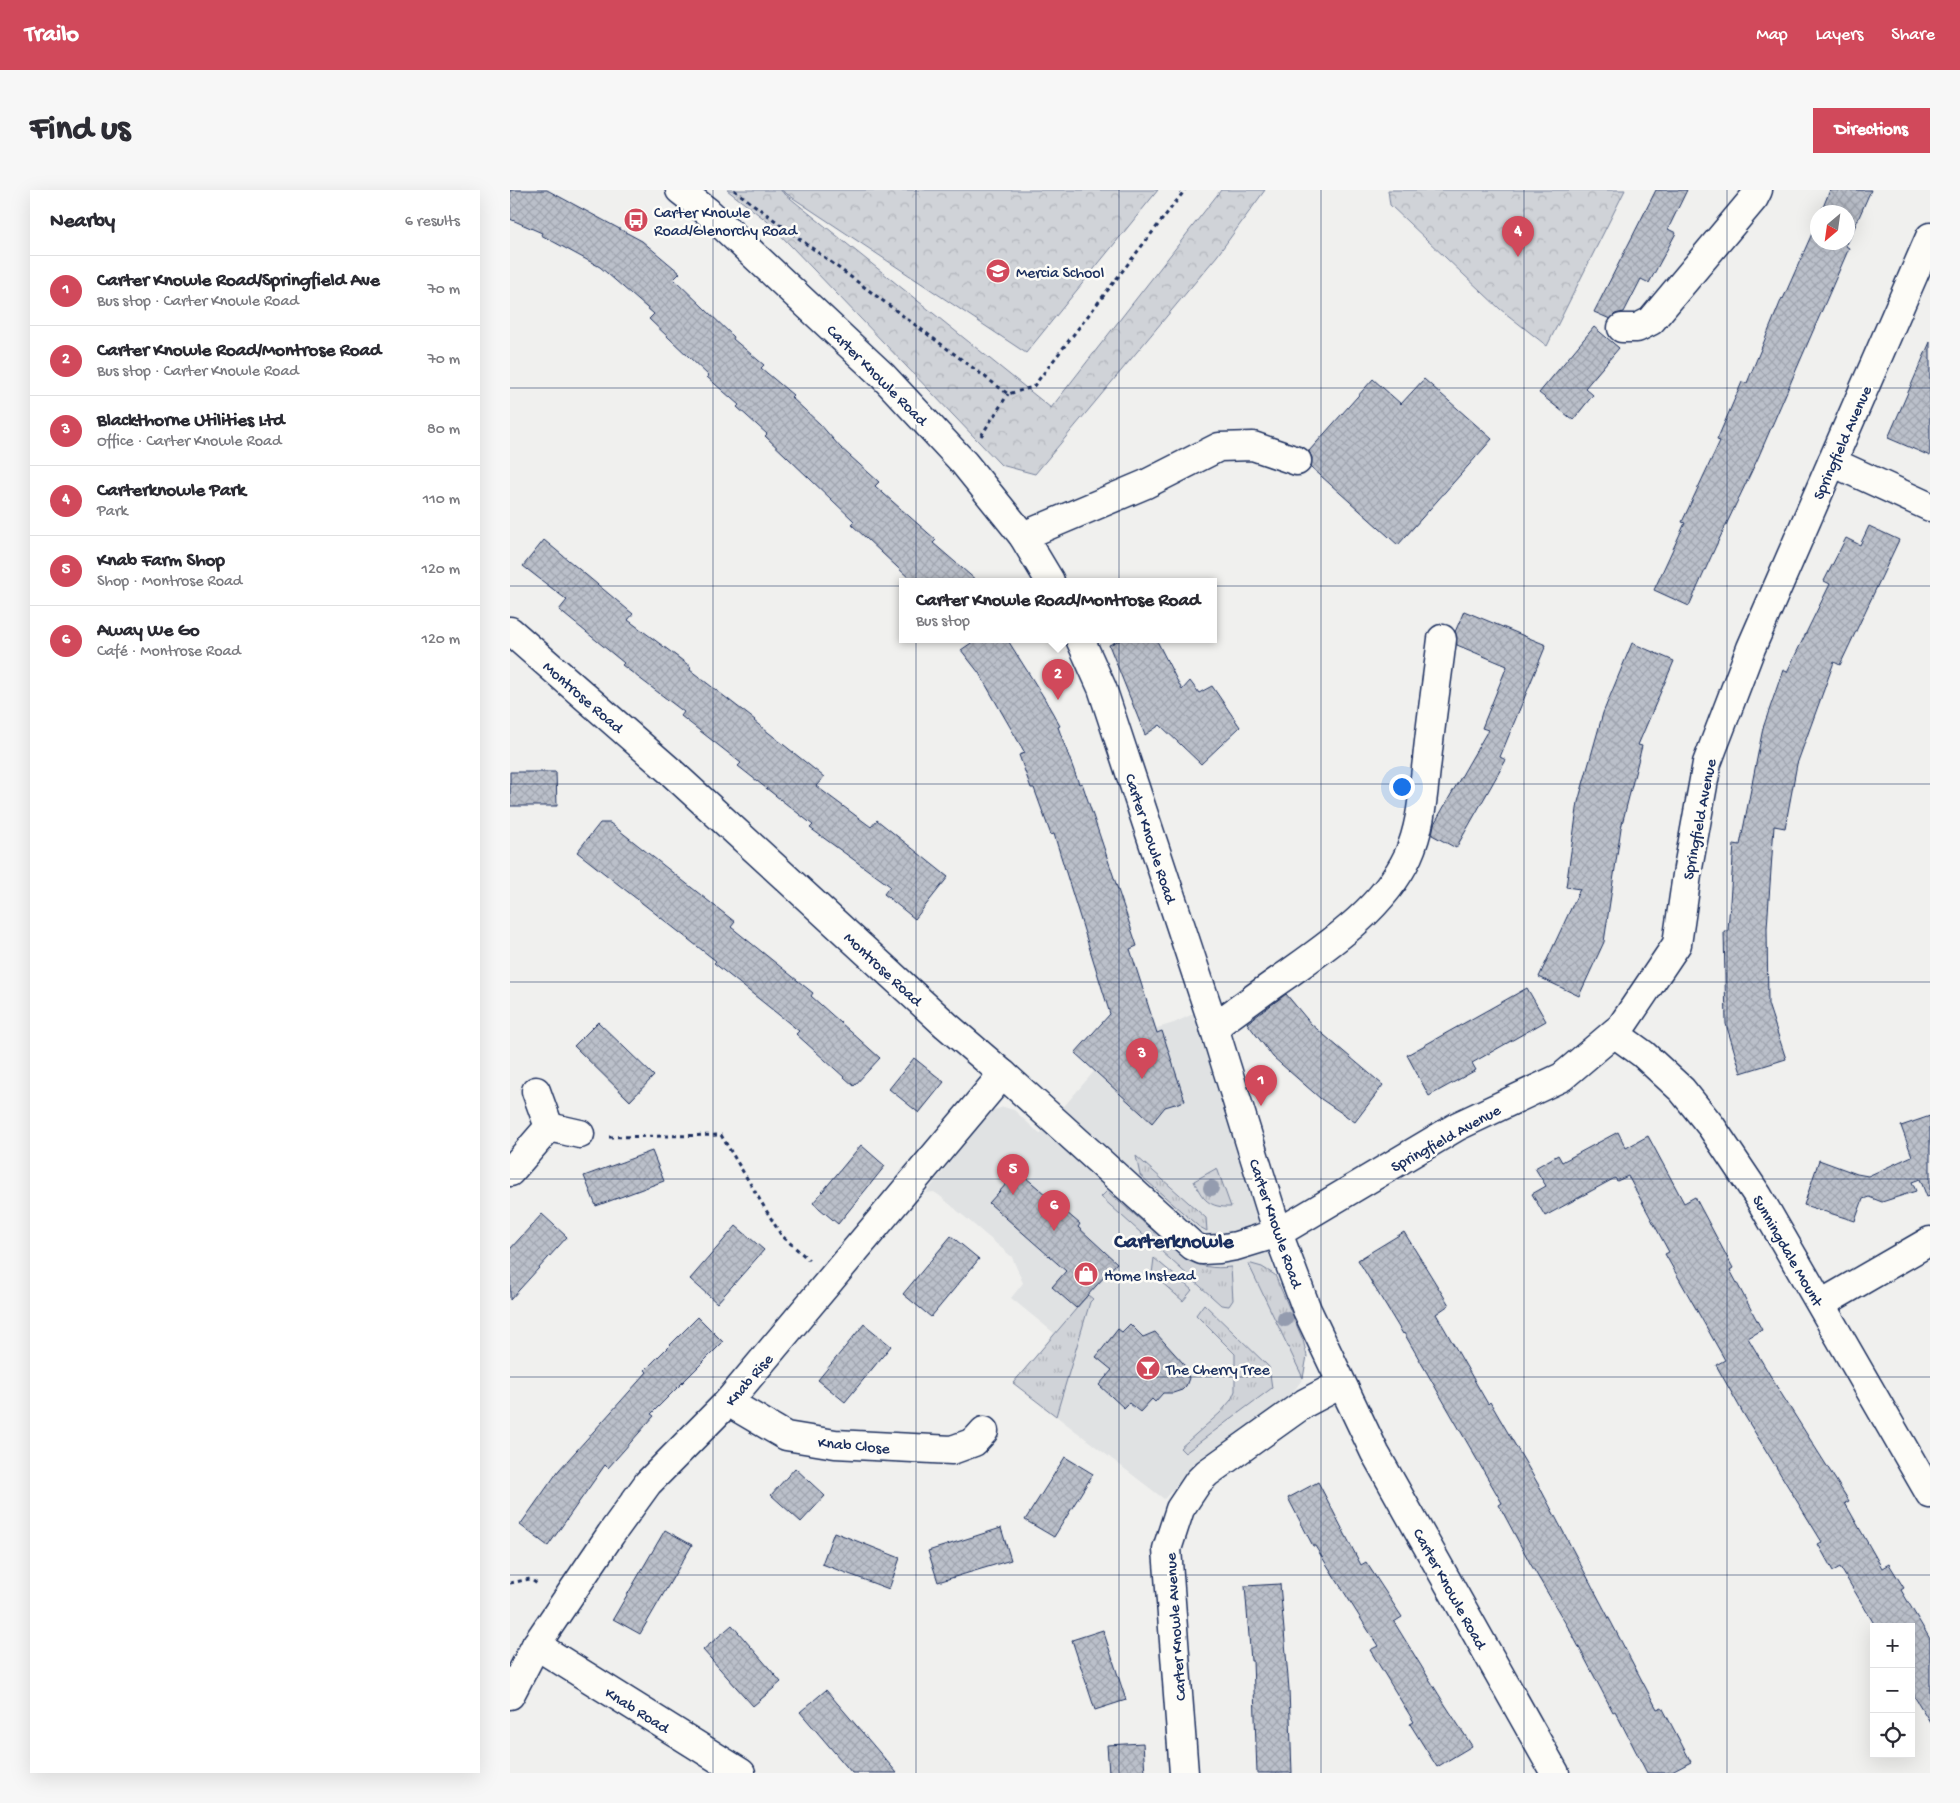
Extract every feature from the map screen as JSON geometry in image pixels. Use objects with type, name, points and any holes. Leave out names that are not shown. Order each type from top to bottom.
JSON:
[{"type":"street","name":"Carter Knowle Road","points":[[680,190],[708,212],[883,376],[964,463],[1023,536],[1048,578]]},
{"type":"street","points":[[1622,328],[1637,328],[1651,321],[1754,198],[1758,190]]},
{"type":"street","name":"Springfield Avenue","points":[[1278,1233],[1458,1126],[1562,1077],[1620,1027],[1677,944],[1706,763],[1751,648],[1930,238]]},
{"type":"street","points":[[1023,536],[1146,484],[1219,447],[1253,446],[1297,461]]},
{"type":"street","points":[[1832,462],[1930,507]]},
{"type":"street","points":[[1214,1027],[1351,927],[1396,877],[1408,855],[1424,798],[1442,640]]},
{"type":"street","name":"Carter Knowle Road","points":[[1082,643],[1102,688],[1214,1027],[1278,1233],[1307,1310],[1375,1453],[1556,1773]]},
{"type":"street","name":"Montrose Road","points":[[514,644],[670,770],[946,1025],[1193,1246],[1202,1250],[1218,1249],[1236,1246],[1278,1233]]},
{"type":"street","name":"Sunningdale Mount","points":[[1614,1033],[1643,1054],[1682,1090],[1711,1126],[1758,1196],[1930,1494]]},
{"type":"street","name":"Knab Rise","points":[[510,1694],[536,1645],[648,1483],[728,1402],[1003,1074]]},
{"type":"street","points":[[536,1091],[548,1127]]},
{"type":"street","points":[[548,1127],[593,1136]]},
{"type":"street","points":[[510,1172],[548,1127]]},
{"type":"street","points":[[1821,1304],[1930,1241]]},
{"type":"street","name":"Carter Knowle Avenue","points":[[1184,1773],[1167,1549],[1180,1509],[1198,1482],[1207,1473],[1305,1403],[1341,1384]]},
{"type":"street","name":"Knab Close","points":[[728,1402],[786,1436],[835,1444],[952,1450],[974,1442],[984,1431]]},
{"type":"street","name":"Knab Road","points":[[536,1645],[741,1773]]},
{"type":"path","points":[[734,190],[1008,394]]},
{"type":"path","points":[[964,463],[1008,394],[1033,387],[1185,190]]},
{"type":"path","points":[[593,1136],[721,1135],[781,1235],[814,1264]]},
{"type":"path","points":[[510,1583],[530,1579],[544,1587]]},
{"type":"shaded area","points":[[1197,1012],[1275,1275],[1303,1340],[1307,1356],[1304,1377],[1288,1399],[1196,1464],[1164,1499],[1013,1383],[1054,1333],[1011,1298],[1023,1283],[1012,1257],[940,1196],[934,1192],[926,1193],[990,1111],[1004,1107],[1014,1110],[1040,1134],[1123,1038],[1174,1023]]},
{"type":"green space","points":[[727,190],[780,190],[1051,408],[1221,190],[1265,190],[1217,256],[1035,474],[1001,465],[767,221]]},
{"type":"green space","name":"Mercia School","points":[[781,190],[1158,190],[1026,353]]},
{"type":"green space","points":[[1388,190],[1625,190],[1547,346],[1500,309],[1390,205]]},
{"type":"green space","points":[[1136,1156],[1206,1218],[1207,1231],[1198,1226],[1140,1175]]},
{"type":"green space","points":[[1217,1168],[1231,1207],[1217,1206],[1207,1201],[1200,1193],[1194,1181]]},
{"type":"green space","points":[[1107,1191],[1185,1258],[1207,1267],[1231,1267],[1233,1300],[1229,1306],[1221,1305],[1101,1197]]},
{"type":"green space","points":[[1154,1258],[1192,1290],[1183,1301],[1152,1274]]},
{"type":"green space","points":[[1248,1263],[1262,1267],[1275,1275],[1303,1340],[1307,1356],[1303,1378]]},
{"type":"green space","points":[[1088,1295],[1093,1299],[1090,1302],[1056,1416],[1013,1383]]},
{"type":"green space","points":[[1204,1304],[1269,1367],[1272,1388],[1185,1453],[1180,1448],[1220,1413],[1231,1400],[1235,1391],[1235,1354],[1196,1315]]},
{"type":"building","points":[[510,190],[547,190],[642,241],[680,273],[674,279],[734,337],[733,339],[764,365],[761,368],[793,395],[791,397],[820,424],[840,447],[879,482],[875,486],[936,540],[933,543],[974,578],[909,578],[851,524],[854,521],[765,436],[767,434],[737,407],[739,405],[707,377],[709,376],[649,319],[654,314],[600,267],[541,235],[542,233],[510,219]]},
{"type":"building","points":[[1656,190],[1687,190],[1668,229],[1676,233],[1649,283],[1641,279],[1624,312],[1615,314],[1610,319],[1594,312]]},
{"type":"building","points":[[1830,190],[1871,190],[1855,226],[1855,205],[1824,205]]},
{"type":"building","points":[[1810,238],[1810,250],[1848,250],[1758,458],[1689,606],[1654,590],[1685,523],[1682,522],[1720,441],[1717,440],[1742,382],[1747,383]]},
{"type":"building","points":[[1594,327],[1619,348],[1585,388],[1593,395],[1573,420],[1539,393]]},
{"type":"building","points":[[1930,342],[1930,456],[1888,438]]},
{"type":"building","points":[[1373,379],[1401,404],[1424,379],[1492,439],[1398,545],[1311,467],[1312,458],[1309,451]]},
{"type":"building","points":[[1869,526],[1899,540],[1840,665],[1834,662],[1797,764],[1785,828],[1774,826],[1767,928],[1768,1004],[1786,1059],[1741,1073],[1726,1024],[1724,931],[1728,931],[1734,844],[1740,845],[1763,728],[1783,670],[1787,672],[1830,584],[1824,581],[1846,538],[1860,545]]},
{"type":"building","points":[[544,540],[633,614],[628,620],[691,667],[690,670],[824,777],[816,786],[871,827],[877,820],[948,877],[915,919],[884,894],[890,886],[810,828],[813,825],[738,766],[741,763],[681,716],[684,712],[622,665],[624,663],[559,610],[567,600],[523,566]]},
{"type":"building","points":[[1464,611],[1546,645],[1500,757],[1506,760],[1456,848],[1432,835],[1434,824],[1488,730],[1482,728],[1507,666],[1457,645],[1455,632]]},
{"type":"building","points":[[971,643],[1010,643],[1060,726],[1058,727],[1079,784],[1082,783],[1137,946],[1130,949],[1157,1033],[1162,1031],[1185,1101],[1165,1107],[1152,1123],[1075,1053],[1110,1014],[1054,834],[1051,835],[1034,788],[1031,788],[1019,755],[1025,753],[979,673],[961,650]]},
{"type":"building","points":[[1113,643],[1158,643],[1182,690],[1190,681],[1199,693],[1212,686],[1240,727],[1201,764],[1160,725],[1145,735],[1109,645]]},
{"type":"building","points":[[1632,643],[1674,661],[1638,745],[1642,746],[1621,828],[1604,942],[1579,996],[1539,977],[1580,889],[1566,887],[1578,802],[1603,713]]},
{"type":"building","points":[[510,772],[556,772],[557,806],[510,806]]},
{"type":"building","points":[[600,823],[610,823],[735,922],[731,927],[813,993],[811,996],[880,1058],[854,1086],[796,1034],[799,1031],[714,963],[716,961],[577,852]]},
{"type":"building","points":[[1527,988],[1546,1021],[1472,1063],[1476,1070],[1429,1096],[1407,1055]]},
{"type":"building","points":[[1286,994],[1311,1024],[1383,1085],[1355,1122],[1321,1099],[1273,1057],[1247,1023]]},
{"type":"building","points":[[598,1022],[654,1076],[630,1101],[574,1046]]},
{"type":"building","points":[[914,1058],[944,1082],[919,1113],[889,1089]]},
{"type":"building","points":[[1930,1116],[1930,1196],[1927,1197],[1920,1179],[1912,1182],[1916,1191],[1882,1202],[1869,1197],[1863,1199],[1855,1221],[1804,1205],[1819,1160],[1857,1174],[1868,1176],[1912,1156],[1901,1126]]},
{"type":"building","points":[[1618,1132],[1626,1148],[1648,1136],[1684,1203],[1695,1197],[1733,1268],[1730,1270],[1762,1330],[1748,1338],[1849,1501],[1845,1503],[1882,1568],[1889,1564],[1904,1588],[1901,1590],[1930,1639],[1930,1722],[1915,1698],[1915,1623],[1874,1623],[1840,1567],[1833,1571],[1818,1544],[1822,1542],[1716,1365],[1725,1360],[1665,1254],[1669,1252],[1628,1176],[1617,1181],[1615,1178],[1545,1216],[1532,1194],[1546,1186],[1535,1168],[1558,1155],[1562,1162]]},
{"type":"building","points":[[861,1145],[885,1166],[838,1224],[813,1203]]},
{"type":"building","points":[[652,1151],[664,1181],[596,1206],[584,1176]]},
{"type":"building","points":[[1018,1171],[1080,1224],[1078,1227],[1117,1263],[1076,1308],[1052,1287],[1066,1271],[989,1203]]},
{"type":"building","points":[[542,1214],[567,1237],[510,1300],[510,1249]]},
{"type":"building","points":[[736,1226],[764,1250],[717,1303],[690,1279]]},
{"type":"building","points":[[1404,1232],[1449,1305],[1436,1314],[1488,1404],[1490,1402],[1538,1484],[1657,1709],[1662,1707],[1691,1762],[1670,1773],[1647,1773],[1615,1711],[1613,1712],[1573,1636],[1530,1563],[1499,1505],[1502,1503],[1404,1333],[1358,1260]]},
{"type":"building","points":[[951,1236],[979,1259],[931,1317],[903,1294]]},
{"type":"building","points":[[698,1317],[723,1342],[651,1414],[654,1416],[608,1468],[605,1465],[548,1546],[520,1525],[559,1470],[647,1372],[645,1370]]},
{"type":"building","points":[[864,1324],[891,1346],[845,1402],[818,1380]]},
{"type":"building","name":"The Cherry Tree","points":[[1130,1324],[1143,1337],[1155,1332],[1183,1363],[1189,1378],[1182,1390],[1173,1393],[1163,1393],[1155,1402],[1152,1399],[1140,1412],[1129,1403],[1124,1408],[1099,1385],[1112,1370],[1096,1357],[1118,1329],[1122,1332]]},
{"type":"building","points":[[1065,1457],[1093,1474],[1054,1537],[1025,1520]]},
{"type":"building","points":[[795,1468],[825,1496],[801,1522],[771,1495]]},
{"type":"building","points":[[1318,1482],[1361,1565],[1366,1562],[1402,1617],[1394,1622],[1472,1746],[1437,1767],[1410,1724],[1414,1722],[1370,1650],[1378,1646],[1315,1546],[1313,1546],[1288,1498]]},
{"type":"building","points":[[1001,1528],[1011,1560],[938,1582],[928,1551]]},
{"type":"building","points":[[665,1530],[692,1545],[640,1634],[613,1619]]},
{"type":"building","points":[[834,1532],[900,1558],[889,1589],[822,1564]]},
{"type":"building","points":[[1280,1584],[1289,1689],[1292,1773],[1257,1773],[1253,1661],[1251,1661],[1245,1586]]},
{"type":"building","points":[[732,1625],[781,1682],[753,1706],[703,1650]]},
{"type":"building","points":[[1103,1630],[1126,1700],[1095,1710],[1072,1640]]},
{"type":"building","points":[[826,1690],[897,1773],[852,1773],[800,1712]]},
{"type":"building","points":[[1143,1743],[1145,1773],[1109,1773],[1107,1745]]},
{"type":"place","name":"Carter Knowle Road/Glenorchy Road","points":[[636,220]]},
{"type":"place","name":"Carterknowle Park","points":[[1518,257]]},
{"type":"place","name":"Mercia School","points":[[998,271]]},
{"type":"place","name":"Carter Knowle Road/Montrose Road","points":[[1058,700]]},
{"type":"place","name":"Blackthorne Utilities Ltd","points":[[1142,1079]]},
{"type":"place","name":"Carter Knowle Road/Springfield Ave","points":[[1261,1106]]},
{"type":"place","name":"Knab Farm Shop","points":[[1013,1195]]},
{"type":"place","name":"Away We Go","points":[[1054,1231]]},
{"type":"place","name":"Home Instead","points":[[1086,1274]]},
{"type":"place","name":"The Cherry Tree","points":[[1148,1368]]},
{"type":"district","name":"Carterknowle","points":[[1174,1240]]}]
